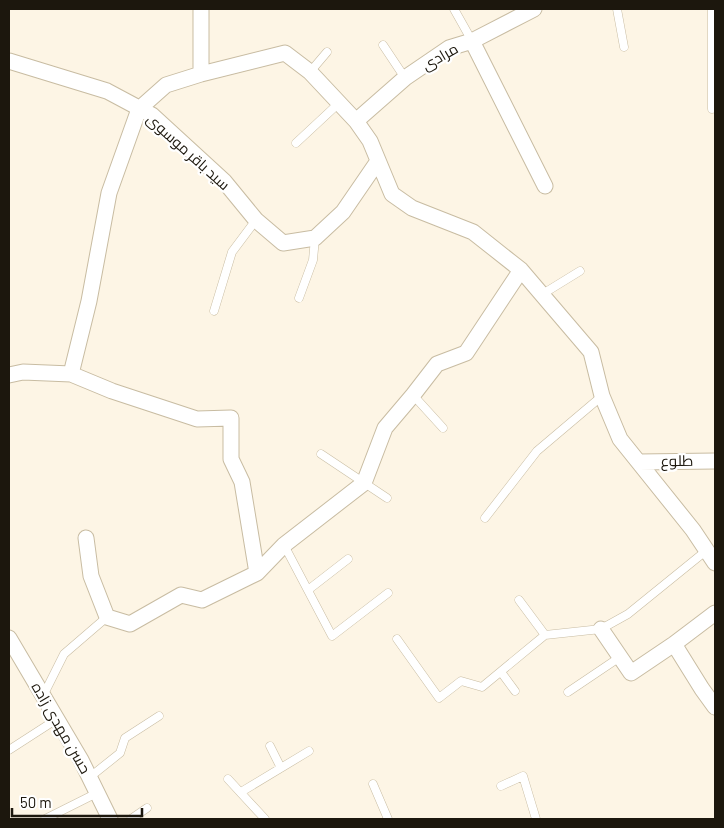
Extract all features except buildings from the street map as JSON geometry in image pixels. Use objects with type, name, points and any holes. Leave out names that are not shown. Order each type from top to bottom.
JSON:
[{"type":"street","points":[[201,9],[201,74]]},
{"type":"street","name":"مرادی","points":[[356,121],[405,78],[449,48],[472,41],[534,9]]},
{"type":"street","points":[[472,41],[545,186]]},
{"type":"street","points":[[70,374],[89,301],[109,193],[139,109],[166,85],[201,74],[285,53],[310,72],[356,121],[370,141],[392,194],[412,208],[473,232],[521,270],[591,352],[602,396],[620,438],[693,530],[715,563]]},
{"type":"street","name":"سید باقر موسوی","points":[[9,61],[107,92],[152,116],[224,181],[256,220],[282,243],[315,238]]},
{"type":"street","points":[[315,238],[343,212],[378,161]]},
{"type":"street","points":[[86,538],[91,576],[107,617],[130,624],[181,595],[202,600],[257,573],[284,545],[364,483],[385,428],[437,364],[466,353],[521,270]]},
{"type":"street","points":[[9,375],[23,372],[70,374],[112,391],[197,419],[231,418],[231,459],[242,482],[257,573]]},
{"type":"street","name":"طلوع","points":[[639,462],[715,461]]},
{"type":"street","points":[[601,628],[631,673],[715,613]]},
{"type":"street","name":"حسن مهدی زاده","points":[[9,638],[90,777],[110,819]]},
{"type":"street","points":[[674,644],[715,707]]},
{"type":"lane","points":[[454,9],[472,41]]},
{"type":"lane","points":[[617,9],[624,47]]},
{"type":"lane","points":[[712,9],[712,109]]},
{"type":"lane","points":[[383,45],[405,78]]},
{"type":"lane","points":[[310,72],[327,52]]},
{"type":"lane","points":[[296,143],[339,103]]},
{"type":"lane","points":[[214,312],[232,252],[256,220]]},
{"type":"lane","points":[[299,298],[313,260],[315,238]]},
{"type":"lane","points":[[542,295],[580,271]]},
{"type":"lane","points":[[413,395],[443,428]]},
{"type":"lane","points":[[485,518],[537,451],[602,396]]},
{"type":"lane","points":[[321,454],[387,498]]},
{"type":"lane","points":[[284,545],[332,636],[388,593]]},
{"type":"lane","points":[[397,640],[439,698],[461,681],[482,687],[545,635],[601,628],[628,614],[707,550]]},
{"type":"lane","points":[[308,590],[348,559]]},
{"type":"lane","points":[[519,600],[545,635]]},
{"type":"lane","points":[[43,696],[64,654],[107,617]]},
{"type":"lane","points":[[568,692],[620,657]]},
{"type":"lane","points":[[501,672],[515,691]]},
{"type":"lane","points":[[90,777],[120,753],[124,738],[159,716]]},
{"type":"lane","points":[[9,750],[57,719]]},
{"type":"lane","points":[[270,746],[281,768]]},
{"type":"lane","points":[[240,792],[309,751]]},
{"type":"lane","points":[[501,786],[523,776],[536,819]]},
{"type":"lane","points":[[228,779],[265,819]]},
{"type":"lane","points":[[373,784],[388,819]]},
{"type":"lane","points":[[45,819],[98,793]]},
{"type":"lane","points":[[131,819],[147,808]]}]
